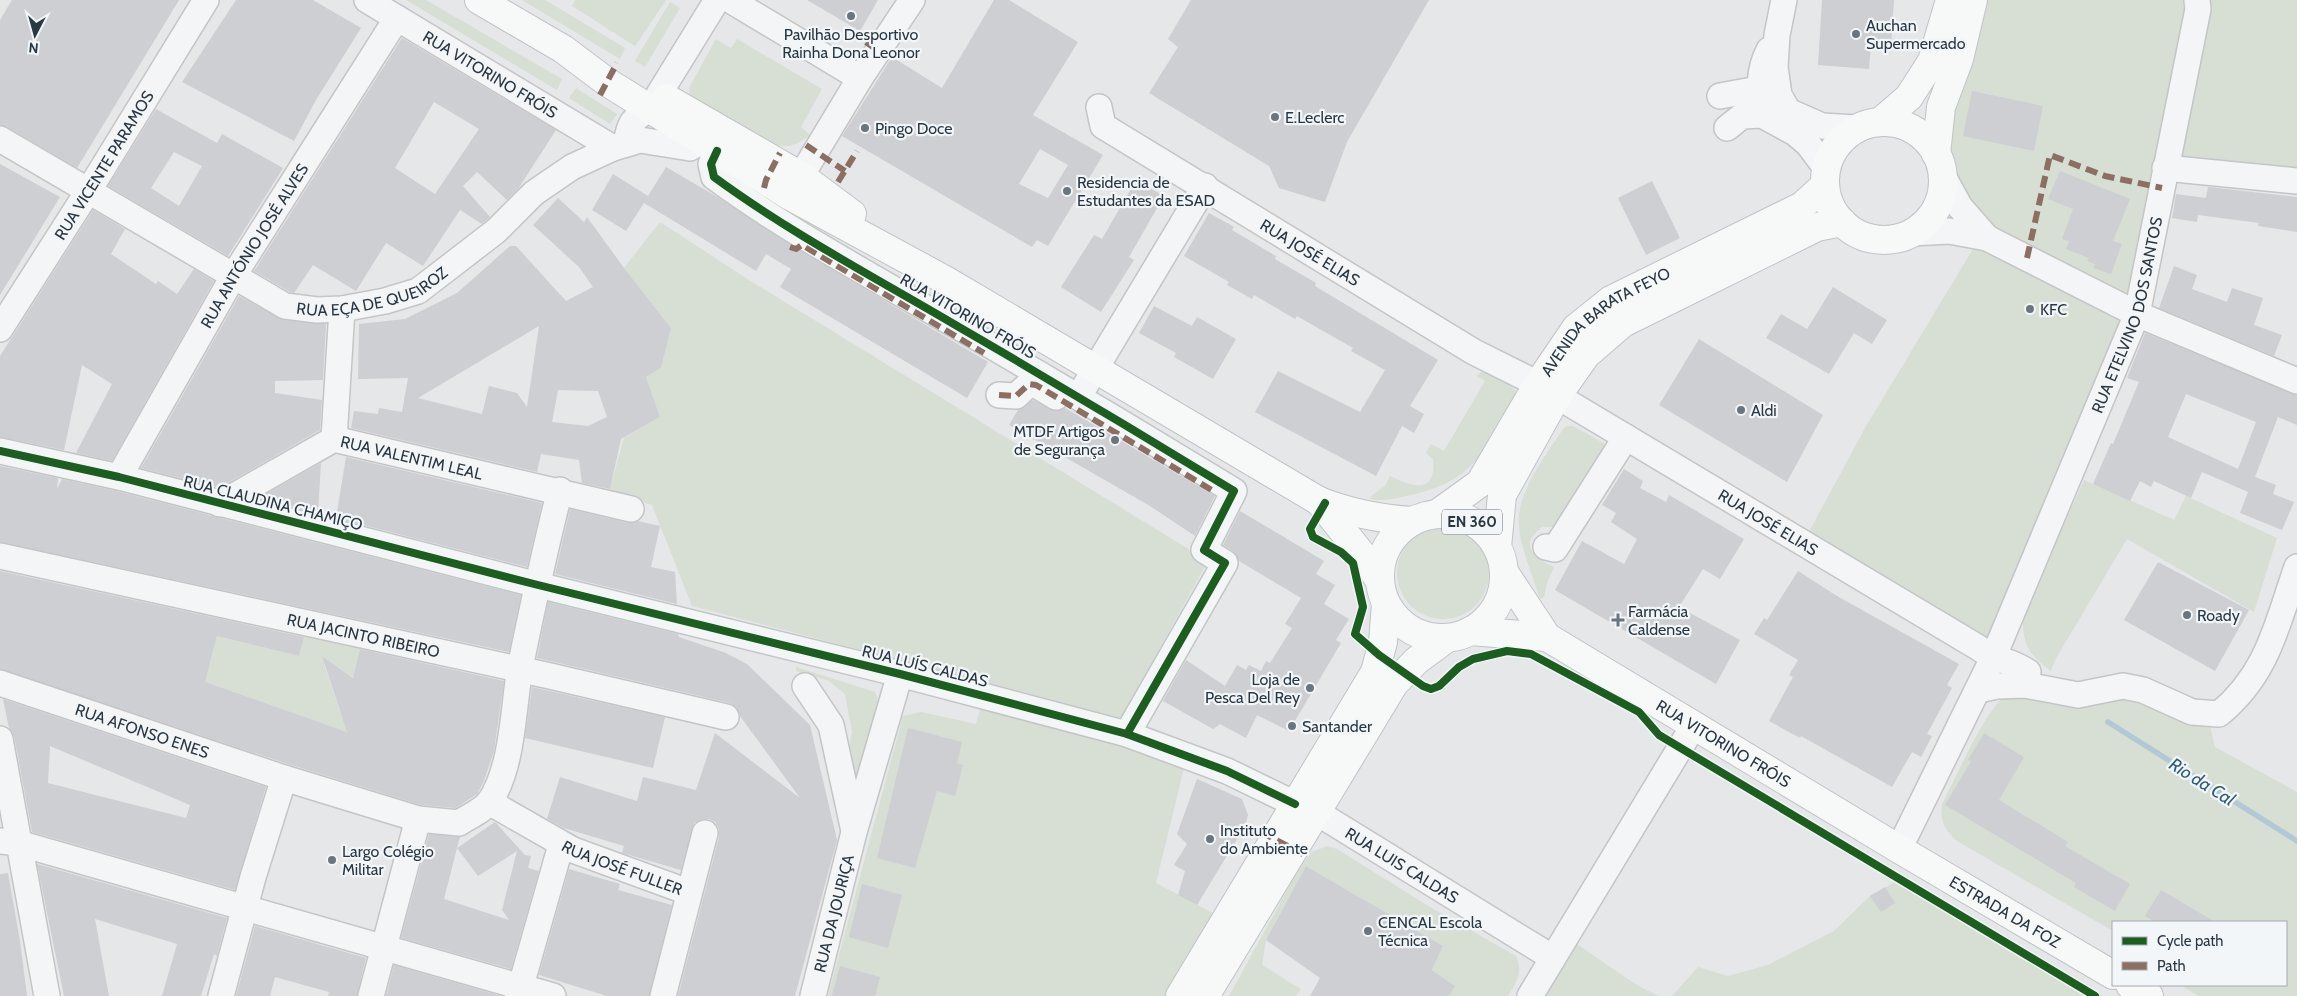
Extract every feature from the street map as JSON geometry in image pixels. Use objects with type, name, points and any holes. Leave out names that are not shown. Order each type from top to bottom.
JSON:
[{"type":"main road","name":"RUA VITORINO FRÓIS","points":[[479,0],[562,49],[613,69],[709,146],[796,186]]},
{"type":"main road","points":[[1950,0],[1932,61],[1909,96],[1869,125],[1843,138],[1832,152],[1825,176],[1831,207],[1842,222],[1853,231],[1877,239],[1900,237],[1911,233],[1925,223],[1935,210],[1942,193],[1940,107],[1959,59],[1974,0]]},
{"type":"main road","name":"RUA VITORINO FRÓIS","points":[[655,102],[796,186],[945,280],[1319,501],[1379,519],[1425,517]]},
{"type":"main road","points":[[1869,125],[1902,125],[1913,129],[1930,144],[1940,165]]},
{"type":"main road","name":"AVENIDA BARATA FEYO","points":[[1500,560],[1502,495],[1576,328],[1611,300],[1802,206],[1825,176]]},
{"type":"main road","name":"AVENIDA BARATA FEYO","points":[[1425,517],[1480,483],[1548,390],[1623,323],[1817,227],[1842,222]]},
{"type":"main road","name":"RUA VITORINO FRÓIS","points":[[1319,501],[1358,550],[1383,593]]},
{"type":"main road","name":"EN 360","points":[[1425,517],[1456,515],[1472,522],[1487,533],[1500,560]]},
{"type":"main road","points":[[1205,996],[1306,808],[1375,672],[1383,642],[1381,563],[1387,546],[1398,531],[1425,517]]},
{"type":"main road","name":"RUA VITORINO FRÓIS","points":[[1500,560],[1547,637],[1899,849]]},
{"type":"main road","points":[[1180,996],[1306,808],[1394,684],[1416,661],[1485,621],[1496,607],[1503,590],[1500,560]]},
{"type":"main road","name":"EN 360","points":[[1383,593],[1397,619],[1411,630],[1428,637],[1458,635]]},
{"type":"main road","name":"RUA VITORINO FRÓIS","points":[[1458,635],[1547,637]]},
{"type":"main road","name":"ESTRADA DA FOZ","points":[[1899,849],[2112,974]]},
{"type":"main road","points":[[2132,986],[2149,996]]},
{"type":"street","name":"RUA VICENTE PARAMOS","points":[[0,329],[88,192],[206,0]]},
{"type":"street","name":"RUA VITORINO FRÓIS","points":[[367,0],[626,144]]},
{"type":"street","points":[[626,144],[655,102],[717,0]]},
{"type":"street","points":[[730,0],[860,78]]},
{"type":"street","points":[[796,186],[860,78],[912,0]]},
{"type":"street","points":[[1784,0],[1777,35],[1775,67],[1778,94],[1788,111]]},
{"type":"street","name":"RUA ETELVINO DOS SANTOS","points":[[1978,690],[1986,653],[2010,616],[2137,314],[2198,9],[2198,0]]},
{"type":"street","name":"RUA ANTÓNIO JOSÉ ALVES","points":[[119,477],[234,275],[397,18]]},
{"type":"street","points":[[1762,115],[1758,89],[1764,59],[1777,35]]},
{"type":"street","points":[[1720,96],[1758,89],[1788,111],[1822,126],[1869,125]]},
{"type":"street","name":"RUA JOSÉ ELIAS","points":[[1099,107],[1103,126],[1474,352],[1548,390],[1986,653],[2015,663],[2033,682]]},
{"type":"street","points":[[1727,128],[1742,116],[1762,115],[1795,134],[1808,144],[1825,176]]},
{"type":"street","name":"RUA EÇA DE QUEIROZ","points":[[0,139],[285,306],[317,310],[342,309],[385,301],[418,291],[496,231],[534,193],[572,167],[626,144]]},
{"type":"street","points":[[626,144],[690,148],[709,146]]},
{"type":"street","name":"RUA VITORINO FRÓIS","points":[[709,146],[714,177],[734,191],[793,230],[1078,397],[1225,492]]},
{"type":"street","points":[[1940,165],[1960,207],[1987,238]]},
{"type":"street","points":[[2165,168],[2297,181]]},
{"type":"street","points":[[1078,397],[1204,186]]},
{"type":"street","points":[[1911,233],[1949,231],[1987,238],[2137,314],[2297,382]]},
{"type":"street","points":[[796,246],[984,353]]},
{"type":"street","points":[[334,439],[342,309]]},
{"type":"street","points":[[999,395],[1016,396],[1029,384],[1036,385],[1225,492],[1204,550],[1225,563],[1127,734]]},
{"type":"street","points":[[1546,547],[1555,549],[1626,437]]},
{"type":"street","name":"RUA VALENTIM LEAL","points":[[220,504],[334,439],[560,490],[571,496],[630,508]]},
{"type":"street","name":"RUA CLAUDINA CHAMIÇO","points":[[0,451],[119,477],[538,585]]},
{"type":"street","points":[[489,802],[501,776],[509,746],[520,670],[540,567],[560,490]]},
{"type":"street","name":"RUA JACINTO RIBEIRO","points":[[0,556],[520,670],[726,718]]},
{"type":"street","points":[[1899,849],[1978,690],[2033,682],[2078,695],[2123,686],[2143,690],[2192,712],[2219,714],[2234,702],[2255,676],[2267,653],[2297,567]]},
{"type":"street","name":"RUA LUÍS CALDAS","points":[[538,585],[900,674],[1127,734],[1227,771],[1306,808]]},
{"type":"street","points":[[2010,616],[2013,647],[2033,682]]},
{"type":"street","name":"RUA DA JOURIÇA","points":[[813,996],[854,832],[900,674]]},
{"type":"street","name":"RUA AFONSO ENES","points":[[0,683],[284,778],[418,818],[459,823],[489,802]]},
{"type":"street","name":"RUA DA JOURIÇA","points":[[805,686],[831,725],[854,832]]},
{"type":"street","points":[[1530,996],[1694,725]]},
{"type":"street","points":[[0,739],[9,842],[47,996]]},
{"type":"street","points":[[221,996],[284,778]]},
{"type":"street","name":"RUA JOSÉ FULLER","points":[[489,802],[561,845],[688,892],[663,996]]},
{"type":"street","name":"RUA LUIS CALDAS","points":[[1306,808],[1553,958]]},
{"type":"street","points":[[372,996],[418,818]]},
{"type":"street","points":[[688,892],[705,833]]},
{"type":"street","points":[[9,842],[384,948],[519,991],[552,996]]},
{"type":"street","points":[[519,991],[561,845]]},
{"type":"shaded area","points":[[406,0],[426,0],[562,79],[557,90]]},
{"type":"shaded area","points":[[522,0],[545,0],[625,48],[620,59]]},
{"type":"shaded area","points":[[575,0],[666,0],[635,46],[572,6]]},
{"type":"shaded area","points":[[1973,0],[2297,0],[2297,179],[2170,165],[2137,314],[1987,641],[1803,543],[1865,428],[1976,244],[1941,165]]},
{"type":"shaded area","points":[[670,2],[680,8],[645,67],[635,61]]},
{"type":"shaded area","points":[[716,39],[731,48],[737,39],[822,89],[801,127],[810,135],[793,145],[773,145],[695,100],[689,93],[690,86]]},
{"type":"shaded area","points":[[576,88],[617,114],[610,124],[569,98]]},
{"type":"shaded area","points":[[660,222],[749,280],[1208,561],[1121,718],[692,606],[652,505],[609,492],[624,438],[660,417],[646,377],[661,368],[671,328],[624,268]]},
{"type":"shaded area","points":[[1481,372],[1500,379],[1516,391],[1515,397],[1495,433],[1476,460],[1451,481],[1433,489],[1390,499],[1370,499],[1371,496],[1385,486],[1390,476],[1414,485],[1427,483],[1433,471],[1433,459],[1426,453],[1431,444],[1444,451],[1485,381],[1477,376]]},
{"type":"shaded area","points":[[1567,426],[1573,426],[1607,445],[1555,527],[1542,527],[1531,540],[1530,545],[1535,555],[1554,567],[1547,583],[1544,597],[1540,599],[1522,545],[1519,514],[1521,503],[1530,481],[1563,429]]},
{"type":"shaded area","points":[[2084,480],[2174,520],[2186,496],[2277,538],[2254,612],[2127,539],[2055,660],[2051,671],[2043,665],[2028,648],[2024,634],[2023,616]]},
{"type":"shaded area","points":[[1443,527],[1461,530],[1476,540],[1486,555],[1489,573],[1486,591],[1476,606],[1461,616],[1443,619],[1425,616],[1410,606],[1400,591],[1397,573],[1400,555],[1410,540],[1425,530]]},
{"type":"shaded area","points":[[33,624],[210,664],[217,636],[299,656],[305,632],[361,644],[354,676],[368,687],[336,666],[324,664],[340,712],[382,744]]},
{"type":"shaded area","points":[[796,667],[875,692],[878,702],[855,786],[846,769],[852,731],[845,694],[829,681],[796,671]]},
{"type":"shaded area","points":[[2008,691],[2121,694],[2209,722],[2215,747],[2297,792],[2297,996],[2199,996],[2182,986],[2287,986],[2287,921],[2112,921],[2112,930],[1957,841],[1944,825],[1942,820],[1942,804],[1972,744],[1998,702]]},
{"type":"shaded area","points":[[984,696],[1185,764],[1156,883],[1226,920],[1180,996],[828,996],[903,716],[921,712],[976,724]]},
{"type":"shaded area","points":[[1327,846],[1337,849],[1430,907],[1516,956],[1519,972],[1508,996],[1449,996],[1455,986],[1432,970],[1443,946],[1306,866],[1266,940],[1262,965],[1301,989],[1296,996],[1229,996],[1300,867],[1312,852]]},
{"type":"shaded area","points":[[1904,877],[2103,996],[1672,996],[1698,967],[1728,976],[1768,965],[1834,931],[1870,896]]},
{"type":"shaded area","points":[[1577,944],[1635,984],[1658,996],[1545,996]]},
{"type":"building","points":[[12,0],[179,0],[77,168],[7,127],[0,125],[0,20]]},
{"type":"building","points":[[236,0],[313,0],[361,28],[316,100],[294,141],[182,82]]},
{"type":"building","name":"Pavilhão Desportivo Rainha Dona Leonor","points":[[807,0],[878,0],[860,31]]},
{"type":"building","points":[[994,0],[1009,0],[1078,42],[1033,115],[1103,155],[1048,246],[1037,240],[1032,247],[842,136],[892,57],[942,88]],"holes":[[[1040,149],[1068,165],[1048,198],[1019,184]]]},
{"type":"building","name":"E.Leclerc","points":[[1191,0],[1429,0],[1347,142],[1325,202],[1279,188],[1269,166],[1149,93],[1178,47],[1168,39]]},
{"type":"building","name":"Auchan Supermercado","points":[[1822,0],[1894,0],[1891,46],[1871,44],[1869,69],[1818,65]]},
{"type":"building","points":[[402,38],[556,130],[518,189],[507,200],[477,172],[463,186],[490,217],[482,224],[460,210],[423,266],[386,243],[356,291],[313,265],[294,293],[254,271]],"holes":[[[434,102],[479,129],[435,194],[395,168]]]},
{"type":"building","points":[[1972,91],[2043,106],[2034,151],[1963,136]]},
{"type":"building","points":[[156,109],[217,143],[222,134],[283,168],[228,256],[108,186]],"holes":[[[174,152],[202,166],[179,206],[151,188]]]},
{"type":"building","points":[[0,164],[60,197],[0,295]]},
{"type":"building","points":[[666,167],[719,198],[794,247],[988,362],[967,398],[780,287],[791,269],[766,254],[756,271],[644,203],[626,231],[592,210],[613,174],[648,196]]},
{"type":"building","points":[[2060,171],[2130,199],[2113,241],[2122,244],[2111,274],[2093,268],[2095,264],[2087,261],[2089,258],[2066,249],[2069,241],[2062,239],[2073,209],[2048,199]]},
{"type":"building","points":[[1136,180],[1164,196],[1129,257],[1134,260],[1101,312],[1061,287],[1094,235],[1102,239]]},
{"type":"building","points":[[1652,181],[1680,238],[1646,255],[1618,198]]},
{"type":"building","points":[[2208,187],[2297,197],[2297,232],[2258,226],[2259,223],[2198,215],[2197,222],[2172,218],[2176,194],[2206,198]]},
{"type":"building","points":[[558,198],[584,222],[587,217],[671,328],[661,368],[646,377],[660,417],[621,439],[610,489],[582,483],[579,460],[541,454],[537,472],[351,428],[354,411],[378,414],[379,408],[402,412],[408,378],[358,379],[359,324],[405,319],[457,293],[510,246],[516,246],[566,301],[593,287],[579,267],[533,225]],"holes":[[[539,326],[527,407],[517,393],[489,386],[482,414],[418,398]],[[558,390],[598,391],[607,417],[588,426],[552,422]]]},
{"type":"building","points":[[93,210],[125,229],[111,254],[156,284],[158,281],[177,294],[194,269],[214,281],[112,461],[76,453],[112,384],[82,365],[64,450],[0,437],[0,356]]},
{"type":"building","points":[[1209,213],[1234,227],[1232,230],[1276,256],[1275,259],[1316,283],[1315,286],[1438,360],[1410,406],[1424,414],[1414,433],[1402,426],[1376,476],[1255,412],[1278,371],[1360,412],[1385,370],[1351,351],[1353,348],[1297,316],[1295,319],[1254,295],[1252,299],[1227,285],[1229,282],[1184,256]]},
{"type":"building","points":[[2174,266],[2197,275],[2192,289],[2227,302],[2232,288],[2263,298],[2254,325],[2282,335],[2274,356],[2159,308]]},
{"type":"building","points":[[1833,287],[1887,320],[1872,344],[1854,333],[1829,374],[1766,338],[1781,314],[1807,329]]},
{"type":"building","points":[[239,296],[283,320],[326,324],[323,380],[275,381],[275,393],[322,400],[320,430],[219,488],[141,468]]},
{"type":"building","points":[[1154,306],[1192,326],[1197,317],[1236,339],[1213,379],[1174,357],[1176,353],[1139,333]]},
{"type":"building","points":[[2145,333],[2297,395],[2297,425],[2278,417],[2255,477],[2276,485],[2273,494],[2294,502],[2282,530],[2240,513],[2248,492],[2202,472],[2191,498],[2154,481],[2151,487],[2140,481],[2130,501],[2093,484],[2111,443],[2113,444],[2139,382],[2127,378]],"holes":[[[2186,394],[2256,422],[2238,469],[2168,437]]]},
{"type":"building","name":"Aldi","points":[[1699,339],[1823,415],[1787,482],[1659,405]]},
{"type":"building","points":[[1033,400],[1055,411],[1065,408],[1215,496],[1195,536],[1150,506],[1009,425],[1018,410]]},
{"type":"building","points":[[346,457],[542,503],[527,567],[336,518]]},
{"type":"building","points":[[321,463],[318,513],[259,498]]},
{"type":"building","points":[[0,466],[58,478],[57,489],[62,479],[116,491],[521,595],[509,652],[0,542]]},
{"type":"building","points":[[1624,469],[1643,481],[1640,488],[1666,502],[1669,495],[1744,539],[1720,579],[1703,569],[1679,607],[1740,640],[1716,684],[1555,590],[1582,541],[1624,564],[1637,539],[1611,522],[1616,513],[1602,505]]},
{"type":"building","points":[[570,509],[628,523],[638,521],[660,526],[651,567],[675,572],[677,604],[555,574]]},
{"type":"building","points":[[1240,511],[1324,561],[1316,574],[1335,585],[1324,604],[1349,619],[1336,640],[1341,643],[1289,731],[1257,715],[1246,738],[1220,724],[1213,729],[1163,701],[1186,660],[1225,686],[1237,665],[1246,670],[1249,665],[1261,671],[1266,661],[1270,663],[1292,628],[1285,624],[1301,598],[1239,561],[1233,551],[1223,545]]},
{"type":"building","name":"Roady","points":[[2158,562],[2249,610],[2215,671],[2124,620]]},
{"type":"building","points":[[0,571],[304,637],[299,656],[217,636],[205,682],[347,732],[322,656],[353,678],[360,649],[504,681],[494,751],[484,781],[477,794],[456,808],[421,805],[288,764],[0,669]]},
{"type":"building","points":[[1798,571],[1837,596],[1959,664],[1947,685],[1952,688],[1927,734],[1932,736],[1921,757],[1912,752],[1892,787],[1801,736],[1800,738],[1769,721],[1793,677],[1789,675],[1798,660],[1754,634],[1764,618],[1767,620]]},
{"type":"building","points":[[548,602],[678,634],[679,637],[726,653],[747,664],[810,725],[837,840],[795,996],[678,996],[719,837],[719,829],[715,822],[709,819],[702,819],[694,823],[681,870],[622,853],[624,846],[564,828],[547,819],[560,777],[637,801],[643,777],[696,790],[715,733],[800,798],[740,716],[736,707],[730,703],[537,658]]},
{"type":"building","points":[[532,687],[665,717],[653,768],[525,738]]},
{"type":"building","points":[[3,699],[266,787],[235,890],[32,832],[14,736],[9,728]],"holes":[[[50,746],[190,805],[186,818],[48,783]]]},
{"type":"building","points":[[908,728],[962,742],[957,763],[963,765],[955,796],[937,791],[915,868],[877,858]]},
{"type":"building","points":[[1984,733],[2024,757],[1999,800],[2068,842],[2065,846],[2130,884],[2115,911],[2074,887],[2076,883],[1945,805],[1971,761],[1968,760]]},
{"type":"building","name":"Instituto do Ambiente","points":[[1197,779],[1242,799],[1248,815],[1245,826],[1197,905],[1178,895],[1185,871],[1174,865],[1187,844],[1177,834]]},
{"type":"building","points":[[495,822],[525,855],[531,856],[528,868],[539,871],[511,969],[401,938],[429,834],[460,837],[457,848]],"holes":[[[457,848],[478,876],[517,851],[502,910],[509,920],[444,899]]]},
{"type":"building","points":[[37,864],[227,918],[217,956],[214,954],[201,996],[162,996],[177,944],[95,919],[109,996],[64,996]]},
{"type":"building","points":[[1306,866],[1443,946],[1432,970],[1455,986],[1449,996],[1310,996],[1320,978],[1266,940]]},
{"type":"building","points":[[569,869],[620,884],[618,890],[672,905],[649,996],[607,996],[539,975]]},
{"type":"building","points":[[8,873],[27,996],[0,996],[0,874]]},
{"type":"building","points":[[862,884],[902,895],[888,948],[849,937]]},
{"type":"building","points":[[1885,887],[1895,903],[1881,912],[1870,896]]},
{"type":"building","points":[[2161,890],[2213,921],[2153,921],[2145,916]]},
{"type":"building","points":[[255,926],[366,958],[357,996],[328,996],[329,992],[275,977],[270,996],[236,996]]},
{"type":"building","points":[[394,965],[501,996],[386,996]]},
{"type":"building","points":[[840,966],[880,977],[875,996],[832,996]]},
{"type":"waterway","name":"Rio da Cal","points":[[2108,722],[2297,841]]},
{"type":"marked path","points":[[866,42],[884,55]]},
{"type":"marked path","points":[[600,95],[617,63]]},
{"type":"marked path","points":[[806,145],[845,171]]},
{"type":"marked path","points":[[838,182],[857,151]]},
{"type":"marked path","points":[[764,188],[766,180],[780,153]]},
{"type":"marked path","points":[[2027,258],[2050,155],[2105,176],[2162,188]]},
{"type":"marked path","points":[[790,247],[796,249],[802,245],[984,353]]},
{"type":"marked path","points":[[999,395],[1016,396],[1029,384],[1036,385],[1215,492]]},
{"type":"marked path","points":[[1261,832],[1303,854]]},
{"type":"cycle path","points":[[717,151],[711,164],[714,177],[742,197],[831,253],[1094,406],[1234,491],[1204,550],[1225,563],[1127,734]]},
{"type":"cycle path","points":[[0,451],[119,477],[538,585],[900,674],[1127,734],[1227,771],[1295,804]]},
{"type":"cycle path","points":[[1325,503],[1310,529],[1313,537],[1341,552],[1353,563],[1363,607],[1355,634],[1379,655],[1423,686],[1431,689],[1439,686],[1459,667],[1473,659],[1507,651],[1531,654],[1639,712],[1659,735],[2095,996]]},
{"type":"place","name":"Pavilhão Desportivo Rainha Dona Leonor","points":[[851,16]]},
{"type":"place","name":"Auchan Supermercado","points":[[1856,34]]},
{"type":"place","name":"E.Leclerc","points":[[1275,117]]},
{"type":"place","name":"Pingo Doce","points":[[865,128]]},
{"type":"place","name":"Residencia de Estudantes da ESAD","points":[[1067,191]]},
{"type":"place","name":"KFC","points":[[2030,309]]},
{"type":"place","name":"Aldi","points":[[1741,410]]},
{"type":"place","name":"MTDF Artigos de Segurança","points":[[1115,440]]},
{"type":"place","name":"Roady","points":[[2187,615]]},
{"type":"place","name":"Farmácia Caldense","points":[[1618,620]]},
{"type":"place","name":"Loja de Pesca Del Rey","points":[[1310,688]]},
{"type":"place","name":"Santander","points":[[1292,726]]},
{"type":"place","name":"Instituto do Ambiente","points":[[1210,839]]},
{"type":"place","name":"Largo Colégio Militar","points":[[332,860]]},
{"type":"place","name":"CENCAL Escola Técnica","points":[[1368,931]]}]
